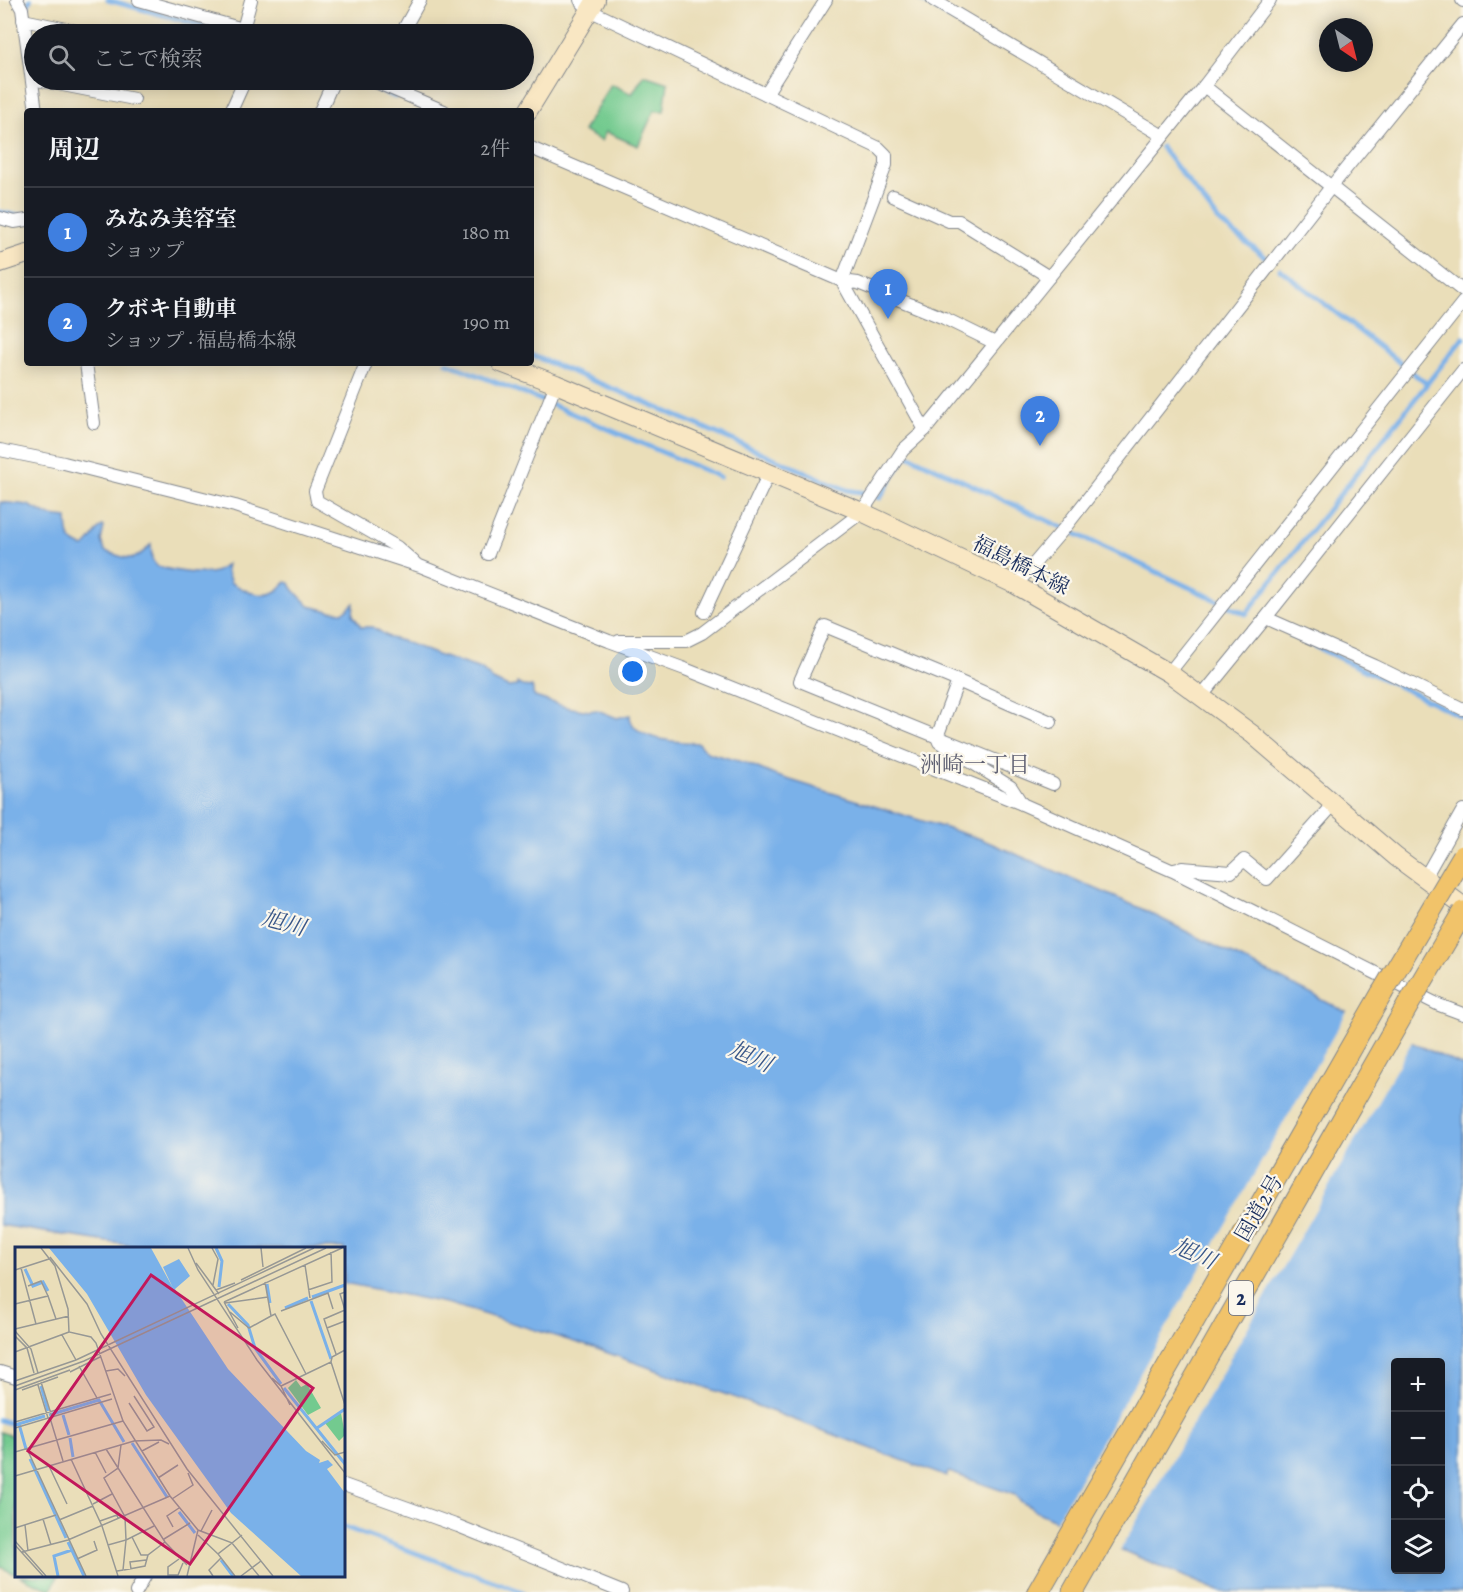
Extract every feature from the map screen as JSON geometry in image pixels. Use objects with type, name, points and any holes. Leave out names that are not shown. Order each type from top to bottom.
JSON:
[{"type":"highway","name":"国道2号","points":[[1038,1592],[1376,1003],[1463,856]]},
{"type":"highway","name":"国道2号","points":[[1073,1592],[1463,912]]},
{"type":"main road","points":[[530,108],[588,3]]},
{"type":"main road","points":[[0,263],[24,255]]},
{"type":"main road","name":"福島橋本線","points":[[505,366],[551,397],[769,473],[869,501],[1169,673],[1252,734],[1396,857],[1463,906]]},
{"type":"street","points":[[17,0],[22,9],[25,24]]},
{"type":"street","points":[[139,0],[225,24]]},
{"type":"street","points":[[244,24],[251,0]]},
{"type":"street","points":[[407,24],[420,0]]},
{"type":"street","points":[[766,94],[826,0]]},
{"type":"street","points":[[933,0],[1163,136]]},
{"type":"street","points":[[609,641],[686,641],[702,633],[869,501],[903,450],[925,430],[995,344],[1204,86],[1268,1]]},
{"type":"street","points":[[588,3],[766,94],[879,148],[886,155],[886,165],[842,281],[925,430]]},
{"type":"street","points":[[24,20],[43,24]]},
{"type":"street","points":[[1016,585],[1064,528],[1331,187],[1463,24]]},
{"type":"street","points":[[1204,86],[1463,291]]},
{"type":"street","points":[[33,90],[36,108]]},
{"type":"street","points":[[88,90],[134,99]]},
{"type":"street","points":[[232,108],[240,90]]},
{"type":"street","points":[[321,108],[329,90]]},
{"type":"street","points":[[397,90],[437,108]]},
{"type":"street","points":[[534,149],[842,281],[858,283],[944,318],[995,344]]},
{"type":"street","points":[[893,196],[949,222],[959,221],[1049,277]]},
{"type":"street","points":[[0,218],[14,222],[24,220]]},
{"type":"street","points":[[1169,673],[1462,305]]},
{"type":"street","points":[[86,366],[94,423]]},
{"type":"street","points":[[365,366],[315,491],[317,501],[397,547],[420,566]]},
{"type":"street","points":[[1201,697],[1463,370]]},
{"type":"street","points":[[488,554],[551,397]]},
{"type":"street","points":[[0,450],[75,466],[235,506],[420,566],[1022,804],[1173,871],[1439,1005],[1463,1014]]},
{"type":"street","points":[[704,612],[769,473]]},
{"type":"street","points":[[1264,621],[1375,666],[1463,709]]},
{"type":"street","points":[[1051,722],[825,627],[800,681],[1053,784]]},
{"type":"street","points":[[958,681],[937,736],[939,742],[1011,787],[1022,804]]},
{"type":"street","points":[[1173,871],[1182,868],[1231,872],[1244,860],[1267,879],[1335,804]]},
{"type":"street","points":[[1424,879],[1463,810]]},
{"type":"street","points":[[0,1372],[15,1377]]},
{"type":"street","points":[[345,1485],[458,1526],[622,1592]]},
{"type":"street","points":[[136,1592],[144,1577]]},
{"type":"green space","points":[[644,75],[668,83],[664,111],[654,111],[638,146],[606,132],[601,141],[583,131],[611,84],[632,94]]},
{"type":"green space","points":[[0,1432],[15,1437],[15,1574],[0,1567]]},
{"type":"green space","points":[[21,1577],[58,1577],[51,1590]]},
{"type":"water","name":"旭川","points":[[0,502],[28,505],[50,516],[67,518],[69,536],[78,545],[84,547],[102,526],[104,527],[101,541],[105,551],[125,558],[140,555],[151,544],[152,559],[156,566],[177,571],[209,573],[227,564],[226,570],[231,583],[252,593],[269,594],[278,590],[286,582],[290,583],[309,606],[344,612],[354,603],[353,615],[361,627],[373,627],[390,638],[481,669],[493,680],[508,687],[517,686],[517,683],[532,687],[535,697],[566,707],[597,710],[617,718],[630,715],[632,724],[647,735],[669,741],[698,743],[709,753],[981,839],[1140,908],[1356,1017],[1463,1066],[1463,1592],[1221,1592],[1035,1511],[1015,1495],[949,1472],[947,1477],[736,1398],[591,1347],[450,1304],[345,1283],[345,1247],[140,1247],[0,1225]]},
{"type":"pier","points":[[1348,1010],[1413,1040],[1119,1552],[1054,1524]]},
{"type":"waterway","points":[[27,7],[30,0]]},
{"type":"waterway","points":[[108,0],[196,24]]},
{"type":"waterway","points":[[921,0],[968,28]]},
{"type":"waterway","points":[[378,90],[395,97]]},
{"type":"waterway","points":[[1161,147],[1221,223],[1268,259]]},
{"type":"waterway","points":[[0,212],[24,215]]},
{"type":"waterway","points":[[1280,269],[1427,384]]},
{"type":"waterway","points":[[534,356],[847,490],[880,498],[905,456],[908,455],[1246,614],[1463,338]]},
{"type":"waterway","points":[[455,366],[543,401],[720,477]]},
{"type":"waterway","points":[[1291,635],[1463,717]]},
{"type":"waterway","points":[[0,1420],[15,1425]]},
{"type":"waterway","points":[[345,1527],[523,1592]]},
{"type":"place","name":"みなみ美容室","points":[[888,319]]},
{"type":"place","name":"クボキ自動車","points":[[1040,446]]},
{"type":"district","name":"洲崎一丁目","points":[[975,764]]}]
